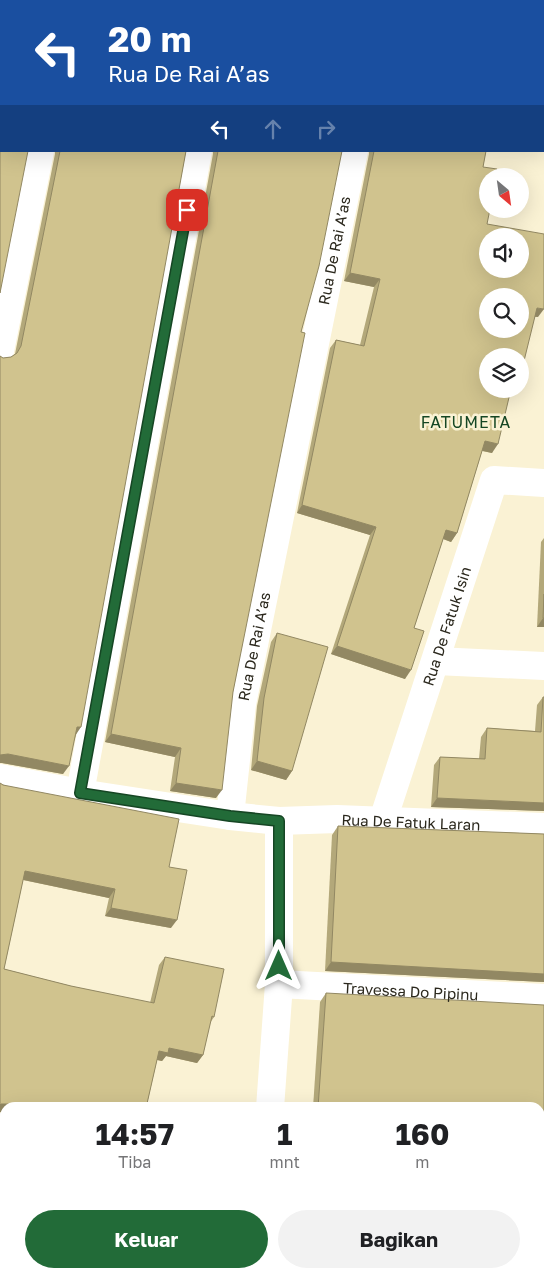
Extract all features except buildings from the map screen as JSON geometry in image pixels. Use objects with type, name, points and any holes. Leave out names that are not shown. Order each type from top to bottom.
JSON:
[{"type":"street","points":[[0,351],[40,152]]},
{"type":"street","points":[[80,793],[198,152]]},
{"type":"street","name":"Rua De Rai A’as","points":[[230,816],[242,704],[354,152]]},
{"type":"street","name":"Rua De Fatuk Isin","points":[[383,820],[494,480],[544,483]]},
{"type":"street","points":[[436,661],[544,666]]},
{"type":"street","points":[[0,778],[80,793],[230,816],[279,821],[279,984],[270,1102]]},
{"type":"street","name":"Rua De Fatuk Laran","points":[[279,821],[383,820],[544,827]]},
{"type":"street","name":"Travessa Do Pipinu","points":[[279,984],[544,998]]},
{"type":"district","name":"FATUMETA","points":[[466,422]]},
{"type":"route","points":[[187,210],[80,793],[230,816],[279,821],[279,966]]}]
